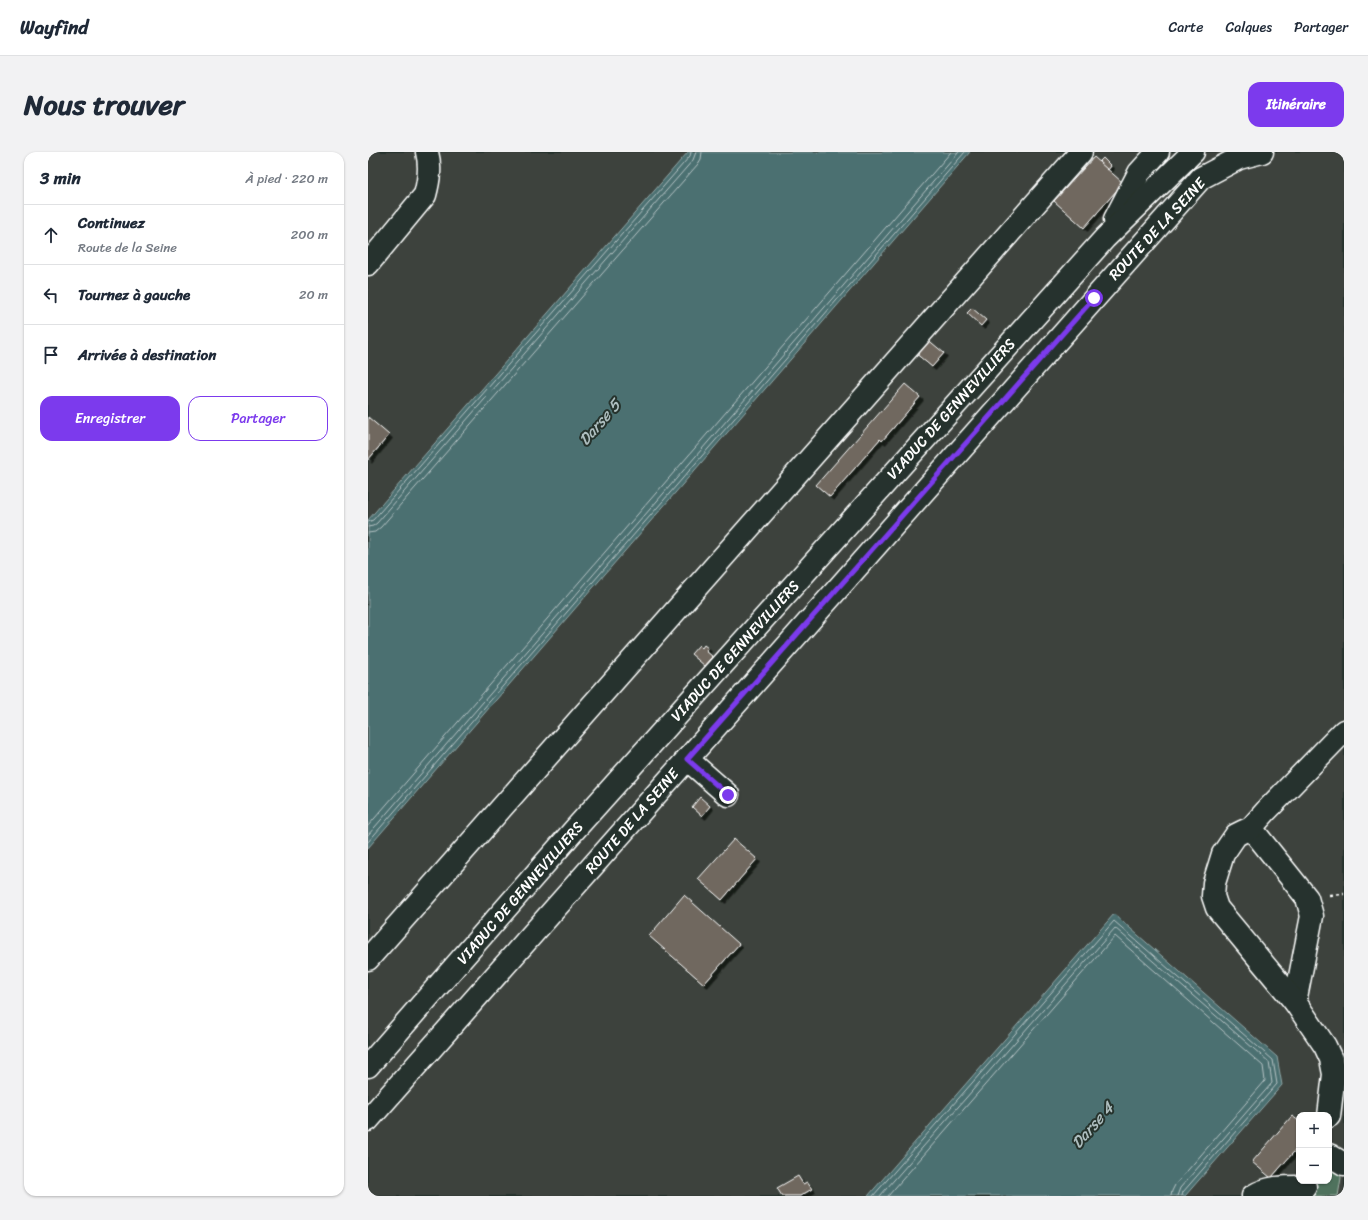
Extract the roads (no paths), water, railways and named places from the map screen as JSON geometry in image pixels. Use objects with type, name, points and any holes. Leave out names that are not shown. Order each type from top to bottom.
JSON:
[{"type":"main road","points":[[368,264],[425,195],[429,181],[430,162],[427,152]]},
{"type":"main road","points":[[368,959],[1081,152]]},
{"type":"main road","points":[[1105,238],[1139,173],[1158,152]]},
{"type":"main road","points":[[1105,238],[1193,152]]},
{"type":"main road","points":[[1197,152],[1201,178]]},
{"type":"main road","name":"ROUTE DE LA SEINE","points":[[368,1120],[1201,178],[1239,158],[1262,152]]},
{"type":"main road","name":"VIADUC DE GENNEVILLIERS","points":[[368,1066],[581,822],[1105,238]]},
{"type":"main road","points":[[1329,1112],[1334,1074],[1331,1059],[1325,1046],[1295,1002],[1217,908],[1213,896],[1214,883],[1223,854],[1236,836],[1251,828],[1344,731]]},
{"type":"main road","points":[[687,759],[728,795]]},
{"type":"main road","points":[[1251,828],[1307,898],[1310,907],[1312,916],[1295,1002]]},
{"type":"main road","points":[[1332,1157],[1344,1164]]},
{"type":"main road","points":[[1253,1196],[1259,1192],[1285,1187],[1306,1188]]},
{"type":"water","name":"Darse 5","points":[[688,152],[970,152],[368,848],[368,520]]},
{"type":"water","name":"Darse 4","points":[[1114,914],[1277,1057],[1282,1085],[1185,1196],[868,1196]]}]
